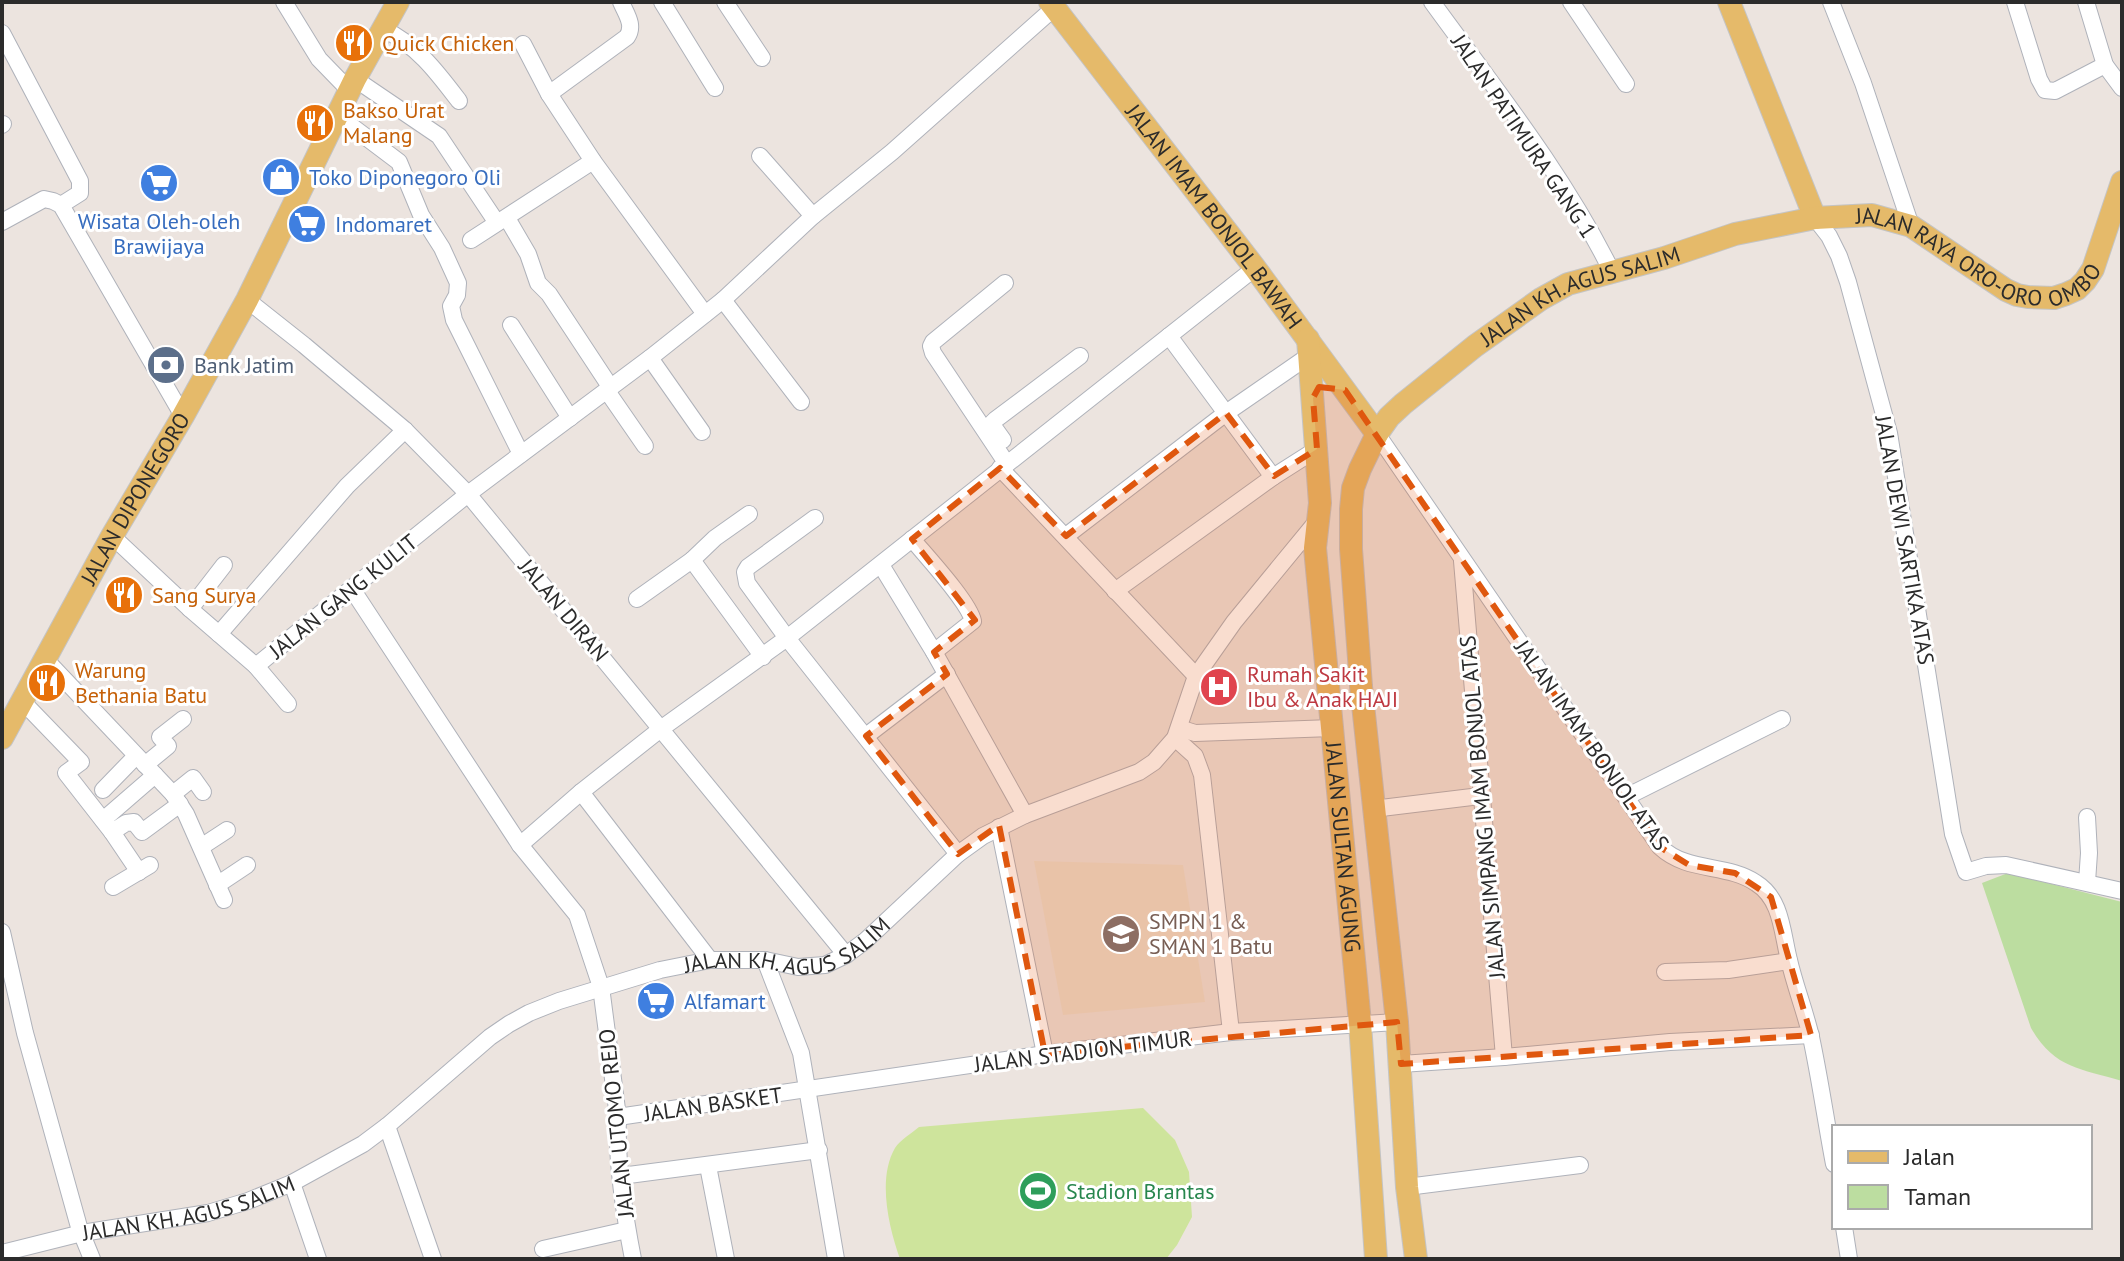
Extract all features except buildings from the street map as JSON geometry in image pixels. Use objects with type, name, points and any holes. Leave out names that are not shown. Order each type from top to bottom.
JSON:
[{"type":"main road","name":"JALAN DIPONEGORO","points":[[2,738],[112,536],[247,300],[353,85],[398,2]]},
{"type":"main road","points":[[1732,3],[1815,218]]},
{"type":"main road","name":"JALAN IMAM BONJOL BAWAH","points":[[1052,5],[1255,268],[1309,347],[1377,434]]},
{"type":"main road","name":"JALAN RAYA ORO-ORO OMBO","points":[[1815,218],[1872,215],[1911,226],[2006,290],[2028,297],[2054,298],[2077,289],[2093,269],[2122,182]]},
{"type":"main road","name":"JALAN KH. AGUS SALIM","points":[[1377,434],[1403,404],[1475,346],[1541,299],[1568,284],[1664,258],[1735,234],[1815,218]]},
{"type":"main road","name":"JALAN SULTAN AGUNG","points":[[1309,347],[1320,503],[1315,548],[1360,1023],[1376,1259]]},
{"type":"main road","points":[[1313,398],[1319,387],[1325,384],[1345,390]]},
{"type":"main road","name":"JALAN SULTAN AGUNG","points":[[1377,434],[1353,488],[1353,574],[1373,809],[1401,1064],[1407,1187],[1416,1259]]},
{"type":"main road","points":[[1328,688],[1340,696],[1346,696],[1352,695],[1361,686]]},
{"type":"street","points":[[284,2],[319,59],[353,85],[439,136],[528,254],[540,287],[549,294],[645,446]]},
{"type":"street","points":[[549,94],[627,37],[631,24],[621,2]]},
{"type":"street","points":[[662,2],[715,88]]},
{"type":"street","points":[[725,2],[762,58]]},
{"type":"street","name":"JALAN PATIMURA GANG 1","points":[[1432,2],[1557,176],[1593,234],[1612,272]]},
{"type":"street","points":[[1571,2],[1626,84]]},
{"type":"street","points":[[1831,2],[1863,83],[1911,226]]},
{"type":"street","points":[[2015,2],[2045,90],[2055,91],[2105,65]]},
{"type":"street","points":[[2086,2],[2105,65],[2122,88]]},
{"type":"street","name":"JALAN GANG KULIT","points":[[112,536],[256,666],[468,494],[723,300],[813,216],[892,152],[1052,5]]},
{"type":"street","points":[[383,29],[403,38],[434,69],[459,101]]},
{"type":"street","points":[[2,33],[80,181],[80,193],[61,205]]},
{"type":"street","points":[[523,44],[549,94],[593,161],[705,314]]},
{"type":"street","points":[[338,116],[399,162],[421,215],[442,248],[458,283],[457,295],[451,306],[454,320],[521,454]]},
{"type":"street","points":[[760,156],[813,216]]},
{"type":"street","points":[[471,240],[500,217],[593,161]]},
{"type":"street","points":[[2,222],[44,199],[61,205],[183,416]]},
{"type":"street","name":"JALAN DEWI SARTIKA ATAS","points":[[1815,218],[1829,236],[1844,269],[1889,433],[1953,834],[1966,872],[1986,866],[2006,865],[2087,882]]},
{"type":"street","points":[[520,845],[662,728],[763,657],[1255,268]]},
{"type":"street","points":[[1005,283],[933,342],[933,353],[1007,463],[1066,536],[1196,676]]},
{"type":"street","name":"JALAN DIRAN","points":[[247,300],[405,430],[468,494],[846,955]]},
{"type":"street","points":[[723,300],[801,402]]},
{"type":"street","points":[[511,325],[570,418]]},
{"type":"street","points":[[1169,336],[1273,477]]},
{"type":"street","points":[[1066,536],[1309,347]]},
{"type":"street","points":[[1007,463],[992,423],[1080,356]]},
{"type":"street","points":[[650,358],[702,432]]},
{"type":"street","points":[[219,634],[347,486],[405,430]]},
{"type":"street","name":"JALAN IMAM BONJOL ATAS","points":[[1377,434],[1660,847],[1689,865],[1735,873],[1758,883],[1771,897],[1779,914],[1811,1035],[1832,1153]]},
{"type":"street","points":[[1115,591],[1317,449]]},
{"type":"street","points":[[637,599],[749,514]]},
{"type":"street","points":[[815,518],[748,567],[745,572],[747,583],[958,854]]},
{"type":"street","name":"JALAN KH. AGUS SALIM","points":[[2,1253],[82,1233],[208,1213],[292,1183],[363,1144],[509,1024],[559,1001],[660,970],[710,960],[765,960],[798,967],[825,965],[846,955],[958,854],[999,827],[1139,772],[1154,762],[1177,733],[1196,676],[1234,622],[1317,521]]},
{"type":"street","points":[[912,539],[973,618],[934,652]]},
{"type":"street","name":"JALAN SIMPANG IMAM BONJOL ATAS","points":[[1461,556],[1504,1057]]},
{"type":"street","points":[[692,560],[763,657]]},
{"type":"street","points":[[190,609],[224,565]]},
{"type":"street","points":[[881,565],[947,674],[1025,815]]},
{"type":"street","name":"JALAN UTOMO REJO","points":[[352,589],[520,845],[577,915],[601,987],[618,1117],[617,1136],[627,1230],[633,1259]]},
{"type":"street","points":[[45,659],[179,804],[220,892],[247,865]]},
{"type":"street","points":[[256,666],[288,704]]},
{"type":"street","points":[[866,736],[947,674]]},
{"type":"street","points":[[22,701],[81,762],[66,773],[144,868],[113,887]]},
{"type":"street","points":[[103,790],[145,765],[168,746],[160,737],[183,719]]},
{"type":"street","points":[[1626,797],[1782,719]]},
{"type":"street","points":[[1177,733],[1332,728]]},
{"type":"street","points":[[1177,733],[1195,756],[1202,775],[1231,1032]]},
{"type":"street","points":[[107,826],[145,765]]},
{"type":"street","points":[[107,826],[134,822],[142,832],[179,804],[203,796],[193,778],[179,804]]},
{"type":"street","points":[[581,792],[710,960]]},
{"type":"street","points":[[1373,809],[1480,796]]},
{"type":"street","points":[[2087,817],[2087,882],[2122,891]]},
{"type":"street","points":[[999,827],[1045,1054]]},
{"type":"street","points":[[201,847],[227,830]]},
{"type":"street","points":[[2,932],[25,1033],[92,1259]]},
{"type":"street","points":[[765,960],[801,1053],[836,1259]]},
{"type":"street","points":[[1665,972],[1728,970],[1789,961]]},
{"type":"street","name":"JALAN STADION TIMUR","points":[[808,1090],[1045,1054],[1231,1032],[1397,1022]]},
{"type":"street","points":[[1401,1064],[1670,1042],[1811,1035]]},
{"type":"street","name":"JALAN BASKET","points":[[618,1117],[808,1090]]},
{"type":"street","points":[[387,1126],[433,1259]]},
{"type":"street","points":[[621,1176],[819,1150]]},
{"type":"street","points":[[1407,1187],[1580,1165]]},
{"type":"street","points":[[708,1166],[726,1259]]},
{"type":"street","points":[[292,1183],[318,1259]]},
{"type":"street","points":[[1844,1229],[1849,1259]]},
{"type":"street","points":[[543,1249],[627,1230]]},
{"type":"highlighted area","points":[[1319,387],[1345,390],[1660,847],[1689,865],[1735,873],[1771,897],[1811,1035],[1401,1064],[1397,1022],[1045,1054],[999,825],[958,854],[866,736],[947,674],[934,652],[975,620],[912,539],[1000,468],[1066,536],[1226,413],[1274,476],[1317,449],[1313,398]]},
{"type":"shaded area","name":"SMPN 1 & SMAN 1 Batu","points":[[1034,861],[1183,865],[1205,1002],[1063,1015]]},
{"type":"green space","points":[[2008,873],[2122,902],[2122,1081],[2059,1059],[2049,1052],[2031,1028],[1982,883]]},
{"type":"green space","name":"Stadion Brantas","points":[[1143,1108],[1175,1140],[1189,1172],[1192,1217],[1166,1259],[900,1259],[889,1218],[887,1174],[895,1148],[919,1127]]},
{"type":"place","name":"Quick Chicken","points":[[354,43]]},
{"type":"place","name":"Bakso Urat Malang","points":[[315,123]]},
{"type":"place","name":"Toko Diponegoro Oli","points":[[281,177]]},
{"type":"place","name":"Wisata Oleh-oleh Brawijaya","points":[[159,183]]},
{"type":"place","name":"Indomaret","points":[[307,224]]},
{"type":"place","name":"Bank Jatim","points":[[166,365]]},
{"type":"place","name":"Sang Surya","points":[[124,595]]},
{"type":"place","name":"Warung Bethania Batu","points":[[47,683]]},
{"type":"place","name":"Rumah Sakit Ibu & Anak HAJI","points":[[1219,687]]},
{"type":"place","name":"SMPN 1 & SMAN 1 Batu","points":[[1121,934]]},
{"type":"place","name":"Alfamart","points":[[656,1001]]},
{"type":"place","name":"Stadion Brantas","points":[[1038,1191]]}]
